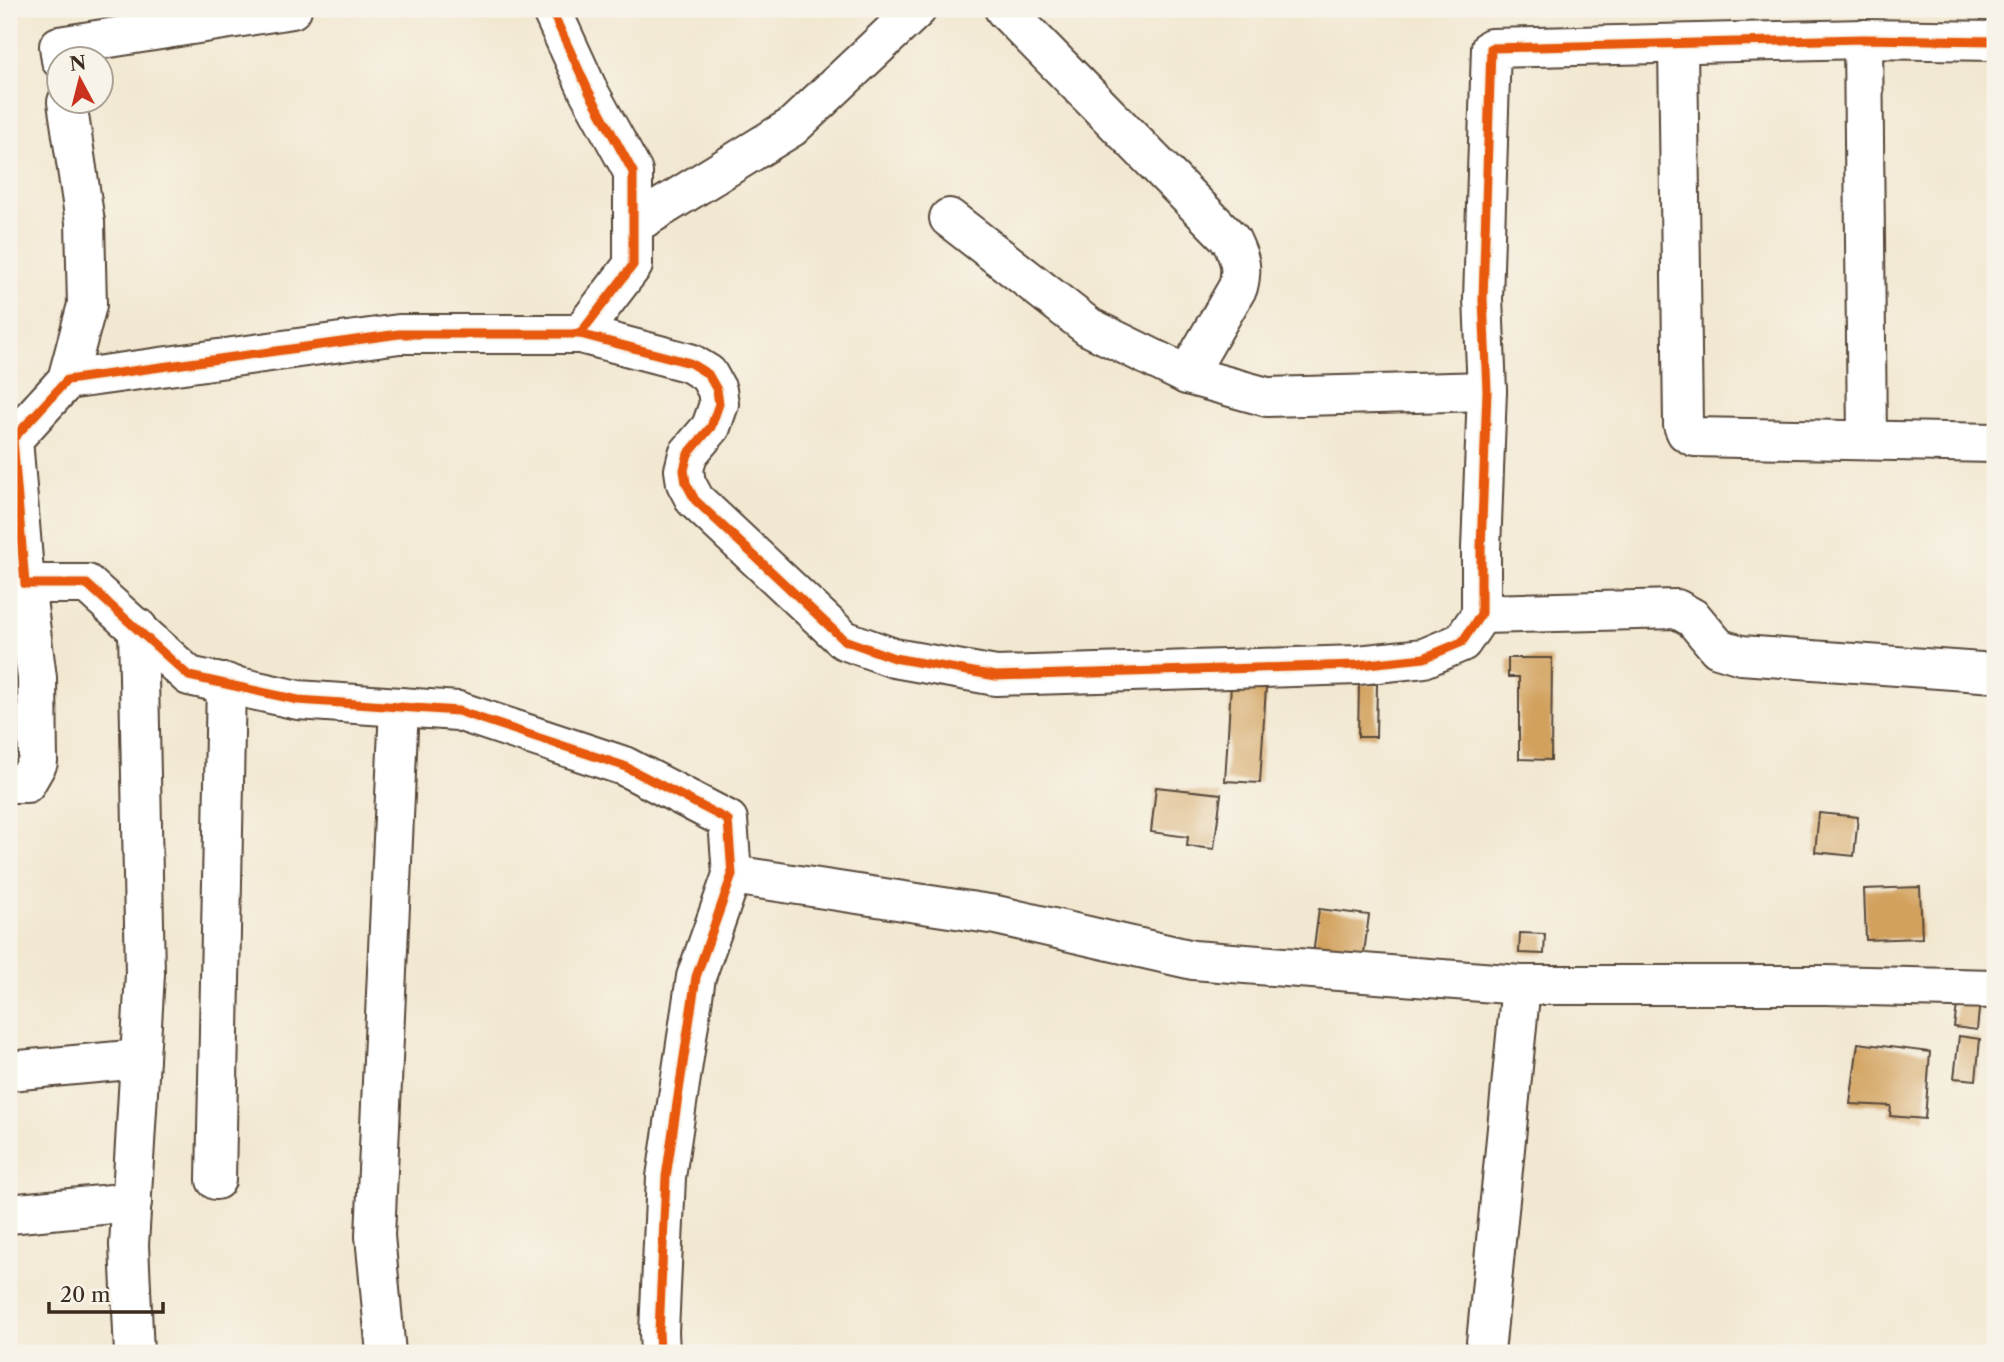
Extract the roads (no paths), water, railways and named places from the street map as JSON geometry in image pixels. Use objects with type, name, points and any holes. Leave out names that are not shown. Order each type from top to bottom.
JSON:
[{"type":"street","points":[[59,46],[178,18],[292,9]]},
{"type":"street","points":[[551,9],[589,92],[633,172],[633,265],[580,334]]},
{"type":"street","points":[[633,225],[792,127],[917,9]]},
{"type":"street","points":[[1004,9],[1231,240],[1240,259],[1242,272],[1238,287],[1187,375]]},
{"type":"street","points":[[67,380],[399,334],[580,334],[690,363],[708,374],[717,390],[719,404],[710,427],[688,454],[684,470],[686,484],[695,500],[844,640],[894,658],[996,676],[1358,664],[1424,658],[1462,642],[1481,614],[1487,391],[1483,299],[1491,48],[1863,39],[1933,24],[1995,41]]},
{"type":"street","points":[[1863,39],[1867,439]]},
{"type":"street","points":[[1678,45],[1683,425],[1686,432],[1694,437],[1995,443]]},
{"type":"street","points":[[9,783],[26,783],[38,762],[23,678],[25,584],[11,439],[67,380],[87,305],[85,222],[69,116]]},
{"type":"street","points":[[949,218],[1089,327],[1187,375],[1266,397],[1487,391]]},
{"type":"street","points":[[25,584],[87,584],[189,676],[298,700],[458,711],[624,766],[728,820],[733,875],[696,978],[666,1177],[660,1353]]},
{"type":"street","points":[[1481,614],[1677,609],[1693,618],[1718,648],[1741,654],[1995,673]]},
{"type":"street","points":[[134,1353],[129,1245],[145,974],[138,628]]},
{"type":"street","points":[[216,1180],[226,683]]},
{"type":"street","points":[[386,1353],[375,1236],[398,707]]},
{"type":"street","points":[[733,875],[996,915],[1193,960],[1521,985],[1825,985],[1995,989]]},
{"type":"street","points":[[1485,1353],[1521,985]]},
{"type":"street","points":[[9,1071],[140,1059]]},
{"type":"street","points":[[9,1214],[132,1202]]}]
